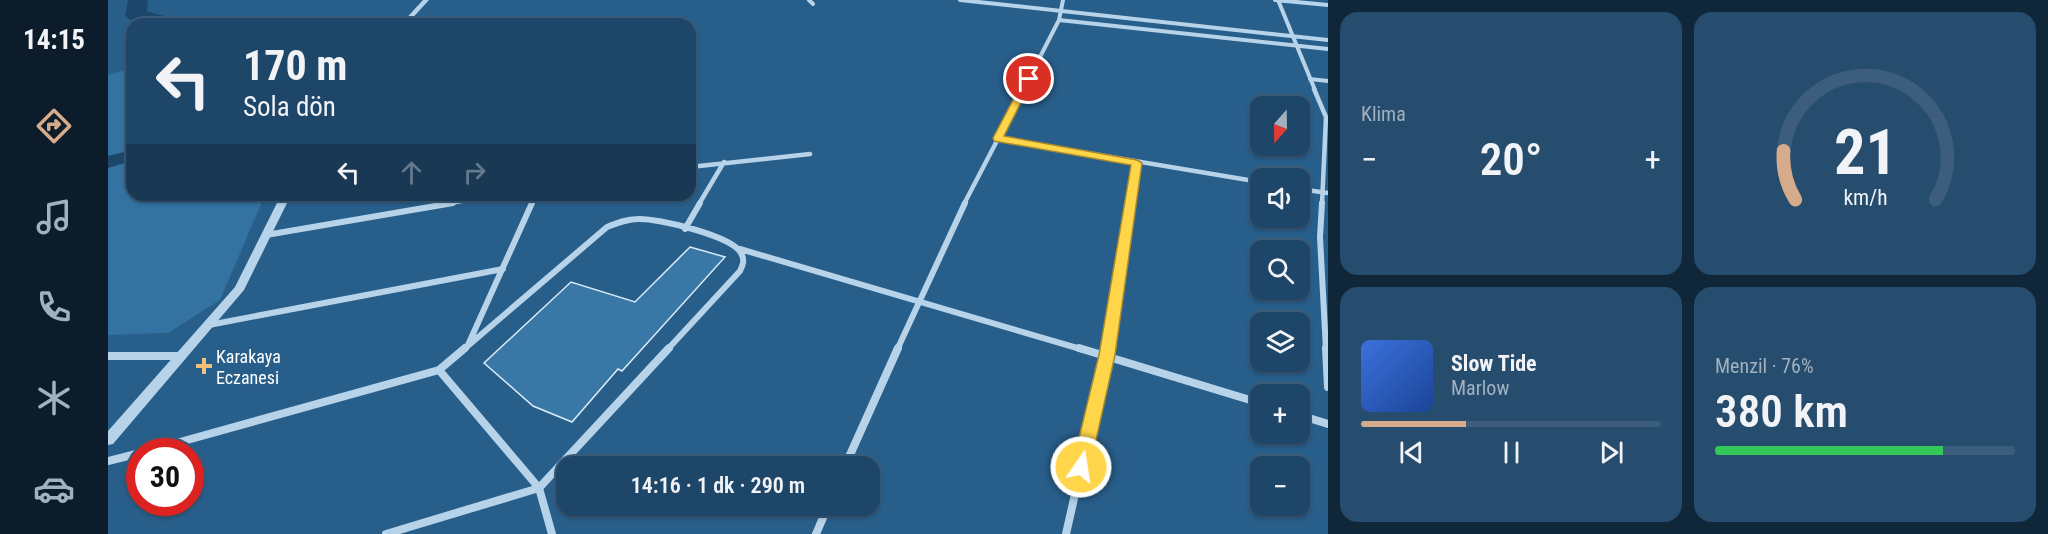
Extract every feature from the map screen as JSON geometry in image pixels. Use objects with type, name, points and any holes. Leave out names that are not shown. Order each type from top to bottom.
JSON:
[{"type":"street","points":[[410,18],[426,0]]},
{"type":"street","points":[[809,0],[813,4]]},
{"type":"street","points":[[960,0],[1328,40]]},
{"type":"street","points":[[850,456],[953,226],[1059,20],[1063,0]]},
{"type":"street","points":[[1276,0],[1328,5]]},
{"type":"street","points":[[1276,0],[1327,117],[1325,193],[1320,237],[1328,387]]},
{"type":"street","points":[[1059,20],[1328,49]]},
{"type":"street","points":[[1310,79],[1328,81]]},
{"type":"street","points":[[998,138],[1250,180]]},
{"type":"street","points":[[696,166],[810,154]]},
{"type":"street","points":[[685,229],[724,162]]},
{"type":"street","points":[[1066,534],[1107,355],[1137,163]]},
{"type":"street","points":[[1310,191],[1325,193]]},
{"type":"street","points":[[108,440],[240,288],[283,201]]},
{"type":"street","points":[[266,235],[463,201]]},
{"type":"street","points":[[467,346],[533,201]]},
{"type":"street","points":[[193,438],[439,370],[607,227],[616,222],[641,217],[731,243],[739,249],[744,256],[744,264],[740,271],[539,488],[386,534]]},
{"type":"street","points":[[739,249],[1107,355],[1250,400]]},
{"type":"street","points":[[208,325],[503,269]]},
{"type":"street","points":[[108,356],[179,356]]},
{"type":"street","points":[[439,370],[539,488],[552,534]]},
{"type":"street","points":[[1310,418],[1328,424]]},
{"type":"street","points":[[108,461],[126,456]]},
{"type":"street","points":[[816,534],[824,516]]},
{"type":"shaded area","points":[[126,70],[126,201],[262,201],[220,300],[168,333],[108,335],[108,75]]},
{"type":"building","points":[[690,247],[725,257],[622,371],[618,369],[572,422],[533,406],[484,363],[571,282],[635,302]]},
{"type":"waterway","points":[[138,0],[136,15],[146,18]]},
{"type":"waterway","points":[[108,162],[126,157]]},
{"type":"place","name":"Karakaya Eczanesi","points":[[204,366]]},
{"type":"route","points":[[1029,79],[998,138],[1137,163],[1107,355],[1081,467]]}]
